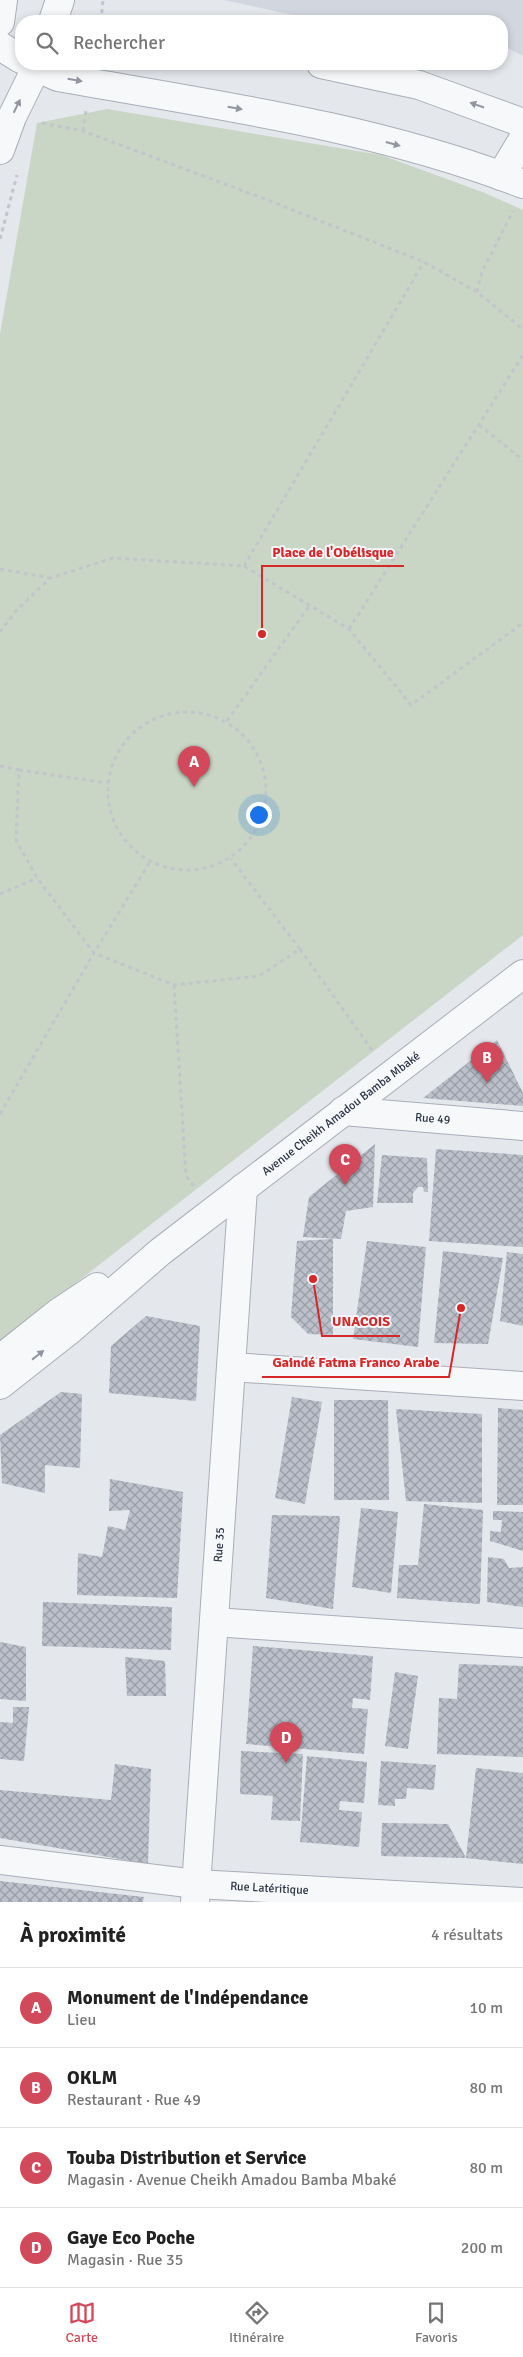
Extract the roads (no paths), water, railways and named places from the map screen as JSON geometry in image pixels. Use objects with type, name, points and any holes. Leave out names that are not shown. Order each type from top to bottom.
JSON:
[{"type":"street","points":[[0,22],[3,0]]},
{"type":"street","points":[[55,15],[60,0]]},
{"type":"street","points":[[0,44],[15,41]]},
{"type":"street","points":[[0,44],[15,54]]},
{"type":"street","points":[[9,158],[12,117],[29,70]]},
{"type":"street","points":[[43,70],[58,77],[294,119],[396,144],[513,188],[523,140]]},
{"type":"street","points":[[349,70],[420,85],[523,123]]},
{"type":"street","name":"Avenue Cheikh Amadou Bamba Mbaké","points":[[0,1386],[71,1329],[160,1252],[523,974]]},
{"type":"street","name":"Rue 49","points":[[343,1111],[523,1126]]},
{"type":"street","name":"Rue 35","points":[[196,1893],[243,1188]]},
{"type":"street","name":"Avenue Cheikh Amadou Bamba Mbaké","points":[[0,1359],[65,1308],[108,1280],[160,1252]]},
{"type":"street","points":[[231,1367],[523,1386]]},
{"type":"street","points":[[214,1622],[523,1643]]},
{"type":"street","name":"Rue Latéritique","points":[[0,1860],[196,1893],[523,1902]]},
{"type":"place","name":"Place de l'Obélisque","points":[[262,634]]},
{"type":"place","name":"Monument de l'Indépendance","points":[[194,787]]},
{"type":"place","name":"OKLM","points":[[487,1083]]},
{"type":"place","name":"Touba Distribution et Service","points":[[345,1185]]},
{"type":"place","name":"UNACOIS","points":[[313,1279]]},
{"type":"place","name":"Gaindé Fatma Franco Arabe","points":[[461,1308]]},
{"type":"place","name":"Gaye Eco Poche","points":[[286,1763]]}]
